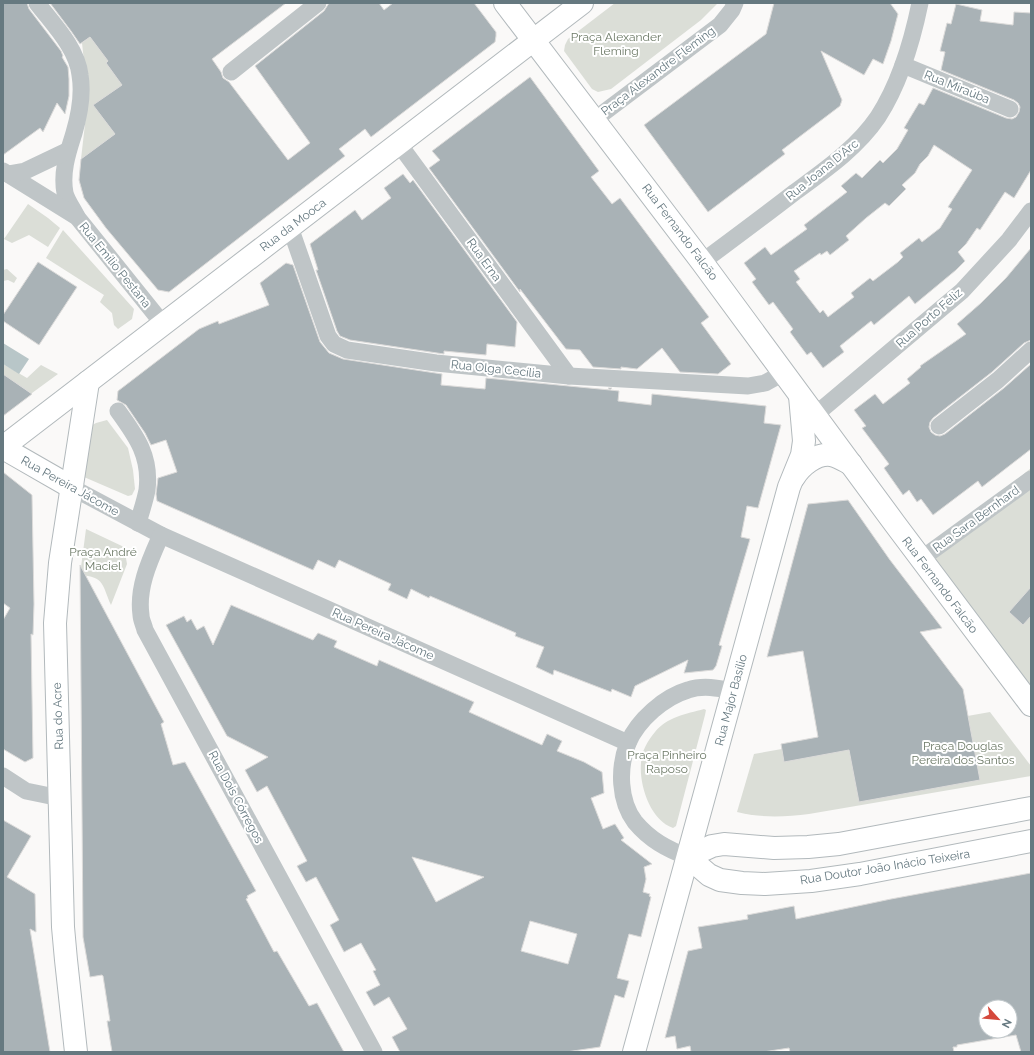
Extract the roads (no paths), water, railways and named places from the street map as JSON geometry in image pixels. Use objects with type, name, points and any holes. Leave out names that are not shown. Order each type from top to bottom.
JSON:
[{"type":"main road","name":"Rua Fernando Falcão","points":[[505,3],[702,262],[921,559],[1031,705]]},
{"type":"main road","name":"Rua da Mooca","points":[[3,448],[582,3]]},
{"type":"main road","name":"Rua do Acre","points":[[76,1052],[63,927],[55,623],[60,563],[88,382]]},
{"type":"main road","name":"Rua Major Basílio","points":[[634,1052],[789,487],[802,455],[804,441],[800,394]]},
{"type":"main road","name":"Rua Pereira Jácome","points":[[3,448],[71,488]]},
{"type":"main road","name":"Rua Fernando Falcão","points":[[789,487],[802,466],[823,455],[836,456],[851,464]]},
{"type":"main road","points":[[688,857],[712,846],[724,844],[774,848],[839,844],[1031,808]]},
{"type":"main road","points":[[975,819],[984,851]]},
{"type":"main road","points":[[928,827],[934,859]]},
{"type":"main road","name":"Rua Doutor João Inácio Teixeira","points":[[688,857],[709,875],[720,880],[765,884],[818,880],[984,851],[1031,841]]},
{"type":"street","points":[[37,3],[70,47],[80,75],[81,90],[78,113],[74,132],[67,151],[64,175],[65,194],[78,217]]},
{"type":"street","points":[[231,72],[318,3]]},
{"type":"street","name":"Praça Alexandre Fleming","points":[[594,120],[720,25],[732,10],[735,3]]},
{"type":"street","name":"Rua Joana D'Arc","points":[[702,262],[828,168],[862,137],[878,117],[888,100],[914,34],[920,3]]},
{"type":"street","name":"Rua Miraúba","points":[[903,65],[1010,109]]},
{"type":"street","name":"Rua Erna","points":[[399,144],[569,376]]},
{"type":"street","points":[[6,172],[26,171],[67,151]]},
{"type":"street","name":"Rua Emílio Pestana","points":[[6,172],[78,217],[163,324]]},
{"type":"street","name":"Rua Porto Feliz","points":[[815,415],[962,291],[1009,240],[1031,211]]},
{"type":"street","name":"Rua Olga Cecília","points":[[290,227],[324,327],[334,344],[347,350],[436,363],[569,376],[748,386],[765,383],[783,373]]},
{"type":"street","points":[[939,426],[998,380],[1031,350]]},
{"type":"street","points":[[118,412],[137,438],[147,464],[147,490],[138,523]]},
{"type":"street","name":"Rua Sara Bernhard","points":[[921,559],[1031,479]]},
{"type":"street","name":"Rua Pereira Jácome","points":[[71,488],[161,535],[628,743]]},
{"type":"street","name":"Rua Dois Córregos","points":[[161,535],[143,583],[140,601],[141,616],[145,630],[374,1052]]},
{"type":"street","points":[[688,857],[665,848],[651,838],[635,821],[627,807],[621,780],[623,762],[628,743],[654,709],[675,695],[688,689],[699,687],[712,687],[733,691]]},
{"type":"street","points":[[3,776],[26,791],[60,798]]},
{"type":"park label","name":"Praça Alexander Fleming","points":[[616,44]]},
{"type":"park label","name":"Praça André Maciel","points":[[103,559]]},
{"type":"park label","name":"Praça Douglas Pereira dos Santos","points":[[963,753]]},
{"type":"park label","name":"Praça Pinheiro Raposo","points":[[667,762]]}]
